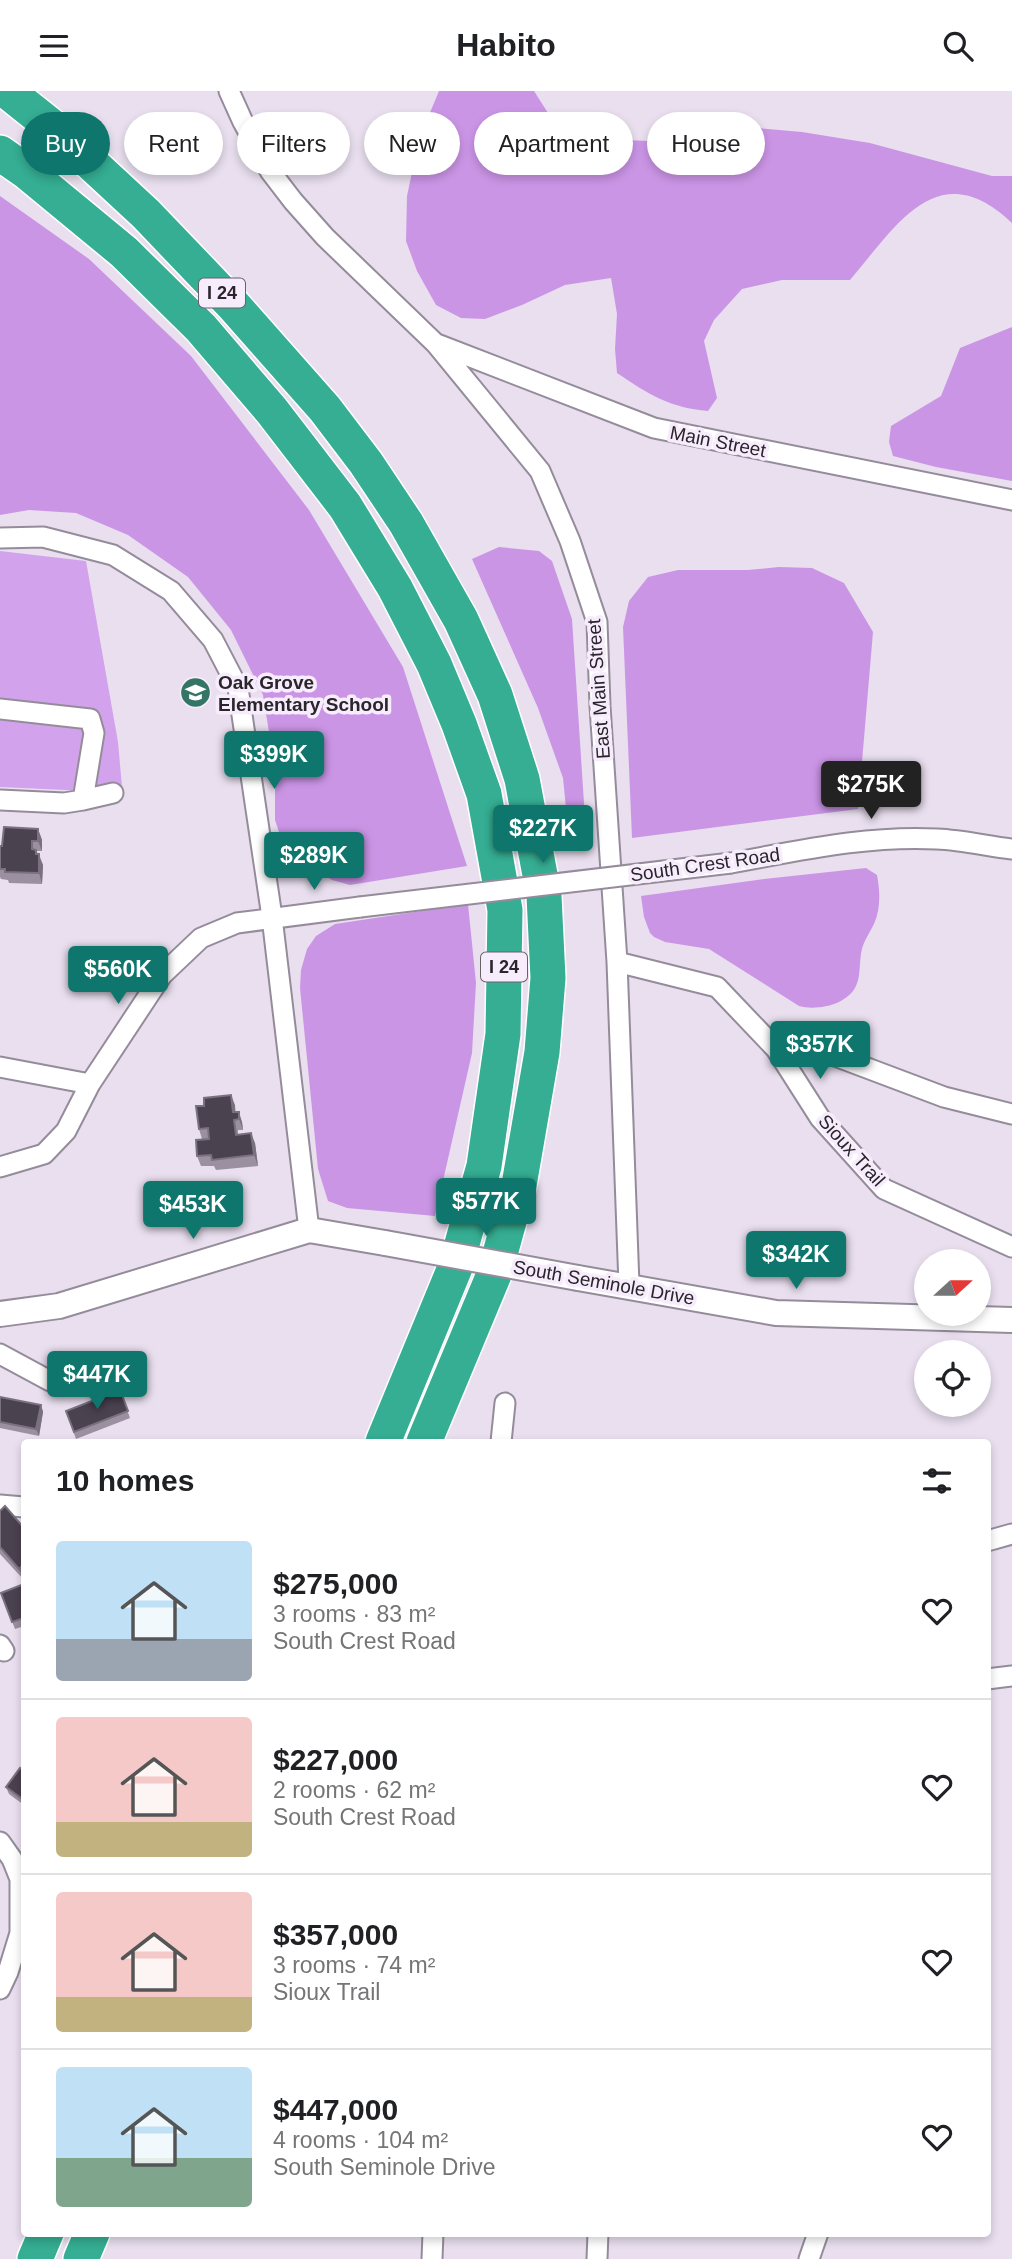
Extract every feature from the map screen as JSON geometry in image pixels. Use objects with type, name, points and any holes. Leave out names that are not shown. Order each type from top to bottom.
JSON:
[{"type":"highway","name":"I 24","points":[[7,91],[51,126],[146,214],[234,306],[325,409],[366,463],[407,523],[461,620],[489,683],[522,779],[544,896],[548,978],[542,1052],[519,1185],[495,1272],[426,1439]]},
{"type":"highway","name":"I 24","points":[[0,153],[124,252],[201,328],[272,411],[345,506],[395,587],[434,664],[484,794],[505,910],[503,1034],[484,1166],[456,1265],[384,1439]]},
{"type":"highway","points":[[35,2259],[44,2237]]},
{"type":"highway","points":[[81,2259],[90,2237]]},
{"type":"street","name":"East Main Street","points":[[229,91],[270,171],[293,201],[325,236],[436,344],[540,471],[570,541],[597,622],[601,732],[617,961],[629,1285]]},
{"type":"street","name":"Main Street","points":[[436,344],[654,428],[1012,500]]},
{"type":"street","points":[[0,538],[43,537],[113,555],[171,591],[213,640],[238,688],[272,917],[309,1230]]},
{"type":"street","points":[[0,709],[90,719],[94,733],[83,800]]},
{"type":"street","points":[[0,800],[64,803],[113,793]]},
{"type":"street","name":"South Crest Road","points":[[272,917],[732,863],[886,840],[937,839],[1012,849]]},
{"type":"street","points":[[0,1167],[44,1154],[66,1131],[90,1084],[162,975],[201,938],[237,923],[272,917]]},
{"type":"street","name":"Sioux Trail","points":[[617,961],[717,987],[776,1049],[820,1118],[884,1189],[1012,1247]]},
{"type":"street","points":[[776,1049],[814,1048],[944,1097],[1012,1114]]},
{"type":"street","points":[[0,1067],[90,1084]]},
{"type":"street","name":"South Seminole Drive","points":[[0,1314],[59,1306],[309,1230],[776,1313],[1012,1320]]},
{"type":"street","points":[[0,1354],[51,1381],[111,1373]]},
{"type":"street","points":[[501,1439],[505,1403]]},
{"type":"street","points":[[0,1506],[21,1507]]},
{"type":"street","points":[[991,1540],[1012,1534]]},
{"type":"street","points":[[991,1679],[1012,1676]]},
{"type":"street","points":[[0,1842],[12,1859],[20,1879],[20,1933],[0,1989]]},
{"type":"street","points":[[432,2259],[433,2237]]},
{"type":"street","points":[[597,2259],[598,2237]]},
{"type":"street","points":[[809,2259],[817,2237]]},
{"type":"shaded area","points":[[439,91],[534,91],[547,112],[474,112],[474,175],[633,175],[633,140],[647,141],[647,175],[765,175],[765,129],[870,143],[992,176],[1012,176],[1012,223],[986,203],[962,195],[941,196],[921,205],[902,219],[850,280],[782,280],[742,289],[714,320],[704,341],[717,398],[708,411],[682,407],[649,393],[617,373],[617,314],[611,278],[565,285],[485,319],[461,318],[436,305],[417,271],[406,241],[407,196],[411,175],[460,175],[460,112],[430,112]]},
{"type":"shaded area","points":[[0,196],[89,259],[191,356],[309,510],[403,667],[467,866],[350,885],[332,880],[285,850],[275,820],[275,769],[263,695],[231,630],[188,577],[128,535],[76,513],[29,510],[0,515]]},
{"type":"shaded area","points":[[1012,327],[1012,481],[893,456],[889,442],[891,426],[941,396],[960,348]]},
{"type":"shaded area","points":[[499,547],[539,551],[552,561],[572,619],[586,834],[569,839],[563,778],[538,708],[472,559]]},
{"type":"shaded area","points":[[0,551],[86,561],[118,742],[122,787],[87,791],[0,787]]},
{"type":"shaded area","points":[[812,568],[844,583],[873,632],[858,809],[632,838],[623,627],[629,601],[648,577],[678,570]]},
{"type":"shaded area","points":[[866,868],[877,875],[879,906],[874,924],[862,948],[858,981],[846,998],[823,1007],[799,1006],[709,949],[665,942],[654,937],[644,917],[641,896]]},
{"type":"shaded area","points":[[468,904],[476,983],[472,1053],[435,1216],[347,1208],[328,1201],[318,1169],[300,988],[301,970],[307,949],[316,936],[335,924]]},
{"type":"building","points":[[4,827],[38,829],[38,841],[32,841],[32,849],[39,854],[39,873],[5,872],[5,869],[0,869],[0,846]]},
{"type":"building","points":[[231,1095],[233,1112],[239,1112],[239,1119],[234,1120],[236,1135],[251,1133],[254,1155],[212,1160],[211,1155],[197,1156],[196,1140],[209,1139],[208,1128],[199,1129],[196,1106],[204,1106],[204,1098]]},
{"type":"building","points":[[120,1390],[128,1411],[74,1432],[66,1411]]},
{"type":"building","points":[[0,1397],[41,1405],[36,1429],[0,1422]]},
{"type":"building","points":[[5,1506],[21,1525],[19,1569],[0,1547],[0,1511]]},
{"type":"building","points":[[21,1585],[21,1619],[12,1622],[1,1593]]},
{"type":"building","points":[[20,1768],[21,1769],[21,1798],[6,1787]]},
{"type":"place","name":"Oak Grove Elementary School","points":[[195,693]]}]
